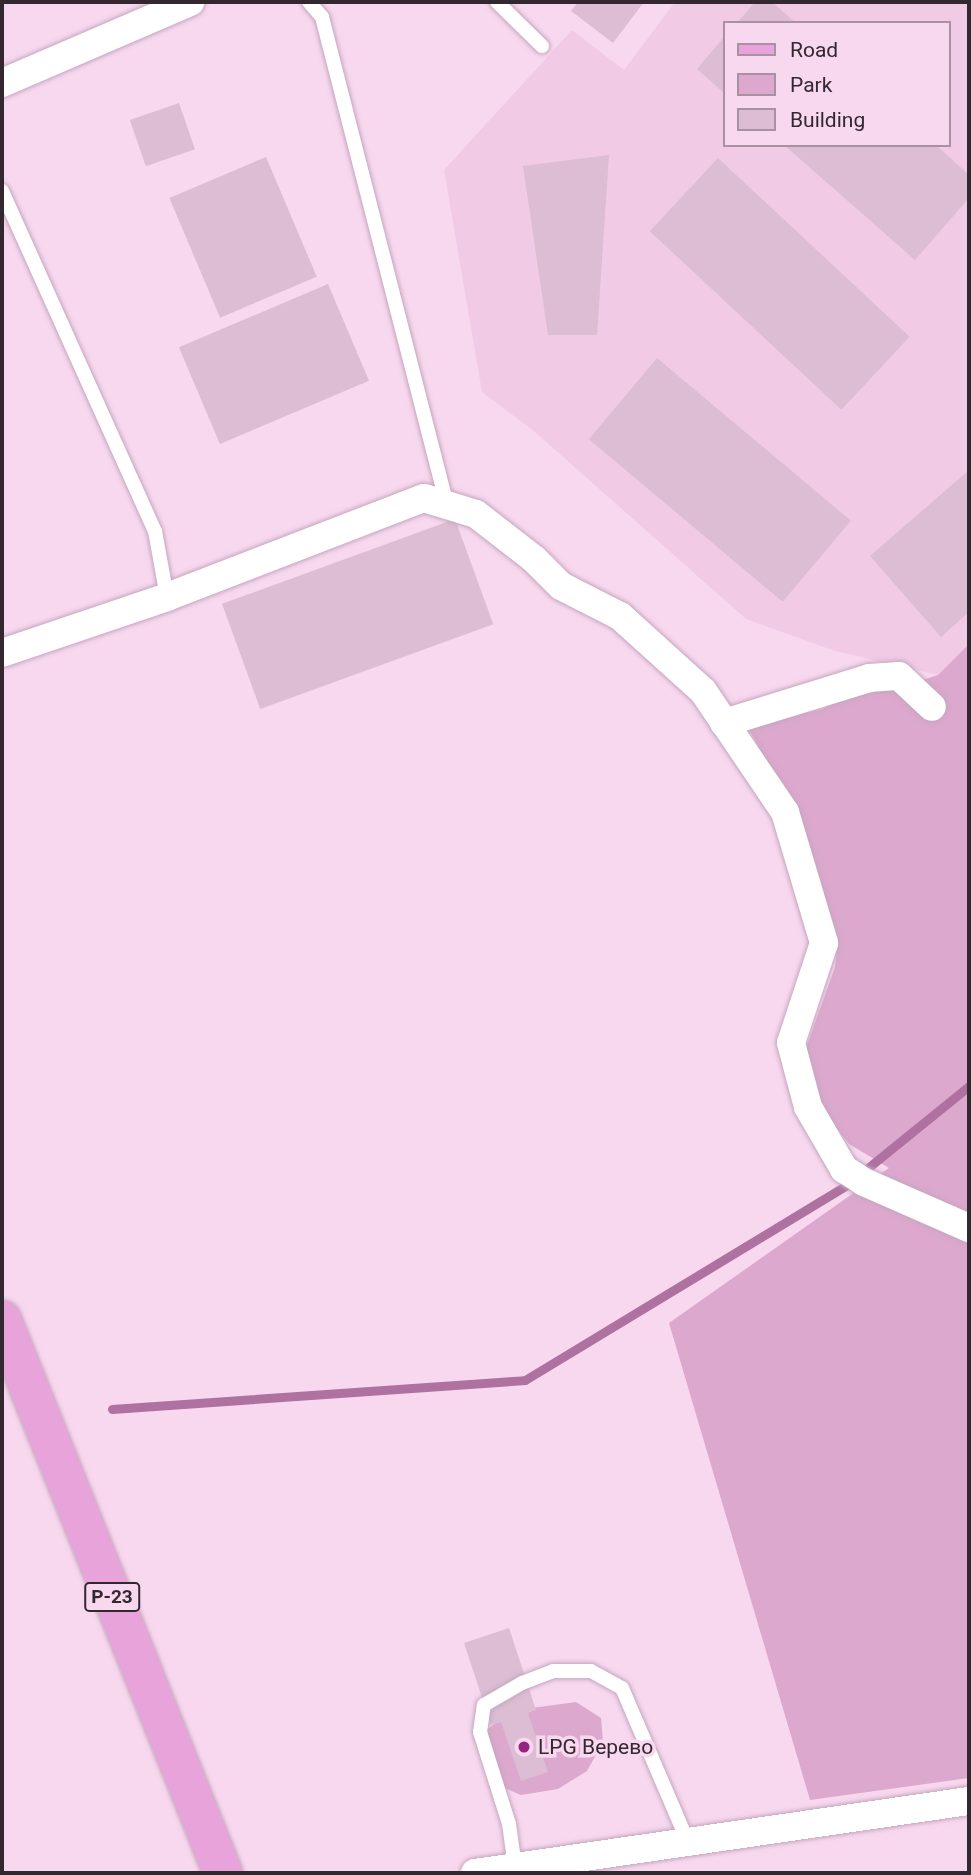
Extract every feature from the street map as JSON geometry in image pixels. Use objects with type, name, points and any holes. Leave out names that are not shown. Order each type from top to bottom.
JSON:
[{"type":"main road","name":"Р-23","points":[[2,1320],[223,1873]]},
{"type":"street","points":[[2,83],[191,2]]},
{"type":"street","points":[[2,653],[167,597],[424,498],[476,514],[534,559],[561,586],[620,616],[702,691],[785,812],[824,943],[791,1043],[808,1107],[854,1176],[969,1228]]},
{"type":"street","points":[[724,723],[879,678],[899,676],[932,706]]},
{"type":"street","points":[[475,1873],[969,1801]]},
{"type":"lane","points":[[309,2],[322,18],[447,505]]},
{"type":"lane","points":[[497,2],[542,46]]},
{"type":"lane","points":[[2,191],[155,531],[167,597]]},
{"type":"lane","points":[[515,1867],[509,1824],[480,1732],[484,1705],[522,1683],[553,1671],[591,1671],[622,1688],[688,1842]]},
{"type":"shaded area","points":[[675,2],[969,2],[969,644],[938,675],[835,651],[746,619],[535,432],[482,392],[444,170],[572,30],[624,70]]},
{"type":"green space","points":[[969,644],[969,1778],[810,1800],[669,1323],[889,1168],[849,1144],[816,1102],[805,1051],[835,967],[838,938],[808,841],[748,727],[823,709],[846,696],[900,687],[938,675]]},
{"type":"green space","points":[[576,1702],[601,1718],[603,1742],[587,1771],[558,1789],[521,1795],[493,1783],[483,1752],[487,1730],[510,1711]]},
{"type":"building","points":[[578,2],[644,2],[613,43],[571,11]]},
{"type":"building","points":[[755,2],[772,2],[794,21],[739,21]]},
{"type":"building","points":[[722,39],[722,91],[697,69]]},
{"type":"building","points":[[179,103],[195,149],[146,166],[130,120]]},
{"type":"building","points":[[786,147],[938,147],[969,175],[969,198],[915,260]]},
{"type":"building","points":[[609,155],[597,335],[548,335],[523,166]]},
{"type":"building","points":[[266,157],[317,277],[220,318],[169,198]]},
{"type":"building","points":[[718,158],[910,337],[841,410],[650,231]]},
{"type":"building","points":[[328,284],[369,381],[220,444],[179,347]]},
{"type":"building","points":[[657,358],[851,521],[783,602],[589,439]]},
{"type":"building","points":[[969,470],[969,612],[941,637],[870,556]]},
{"type":"building","points":[[455,519],[493,624],[260,709],[222,604]]},
{"type":"building","points":[[509,1628],[536,1710],[528,1713],[548,1772],[521,1781],[501,1722],[491,1725],[464,1643]]},
{"type":"waterway","points":[[112,1409],[525,1380],[848,1184],[969,1086]]},
{"type":"place","name":"LPG Верево","points":[[524,1747]]}]
